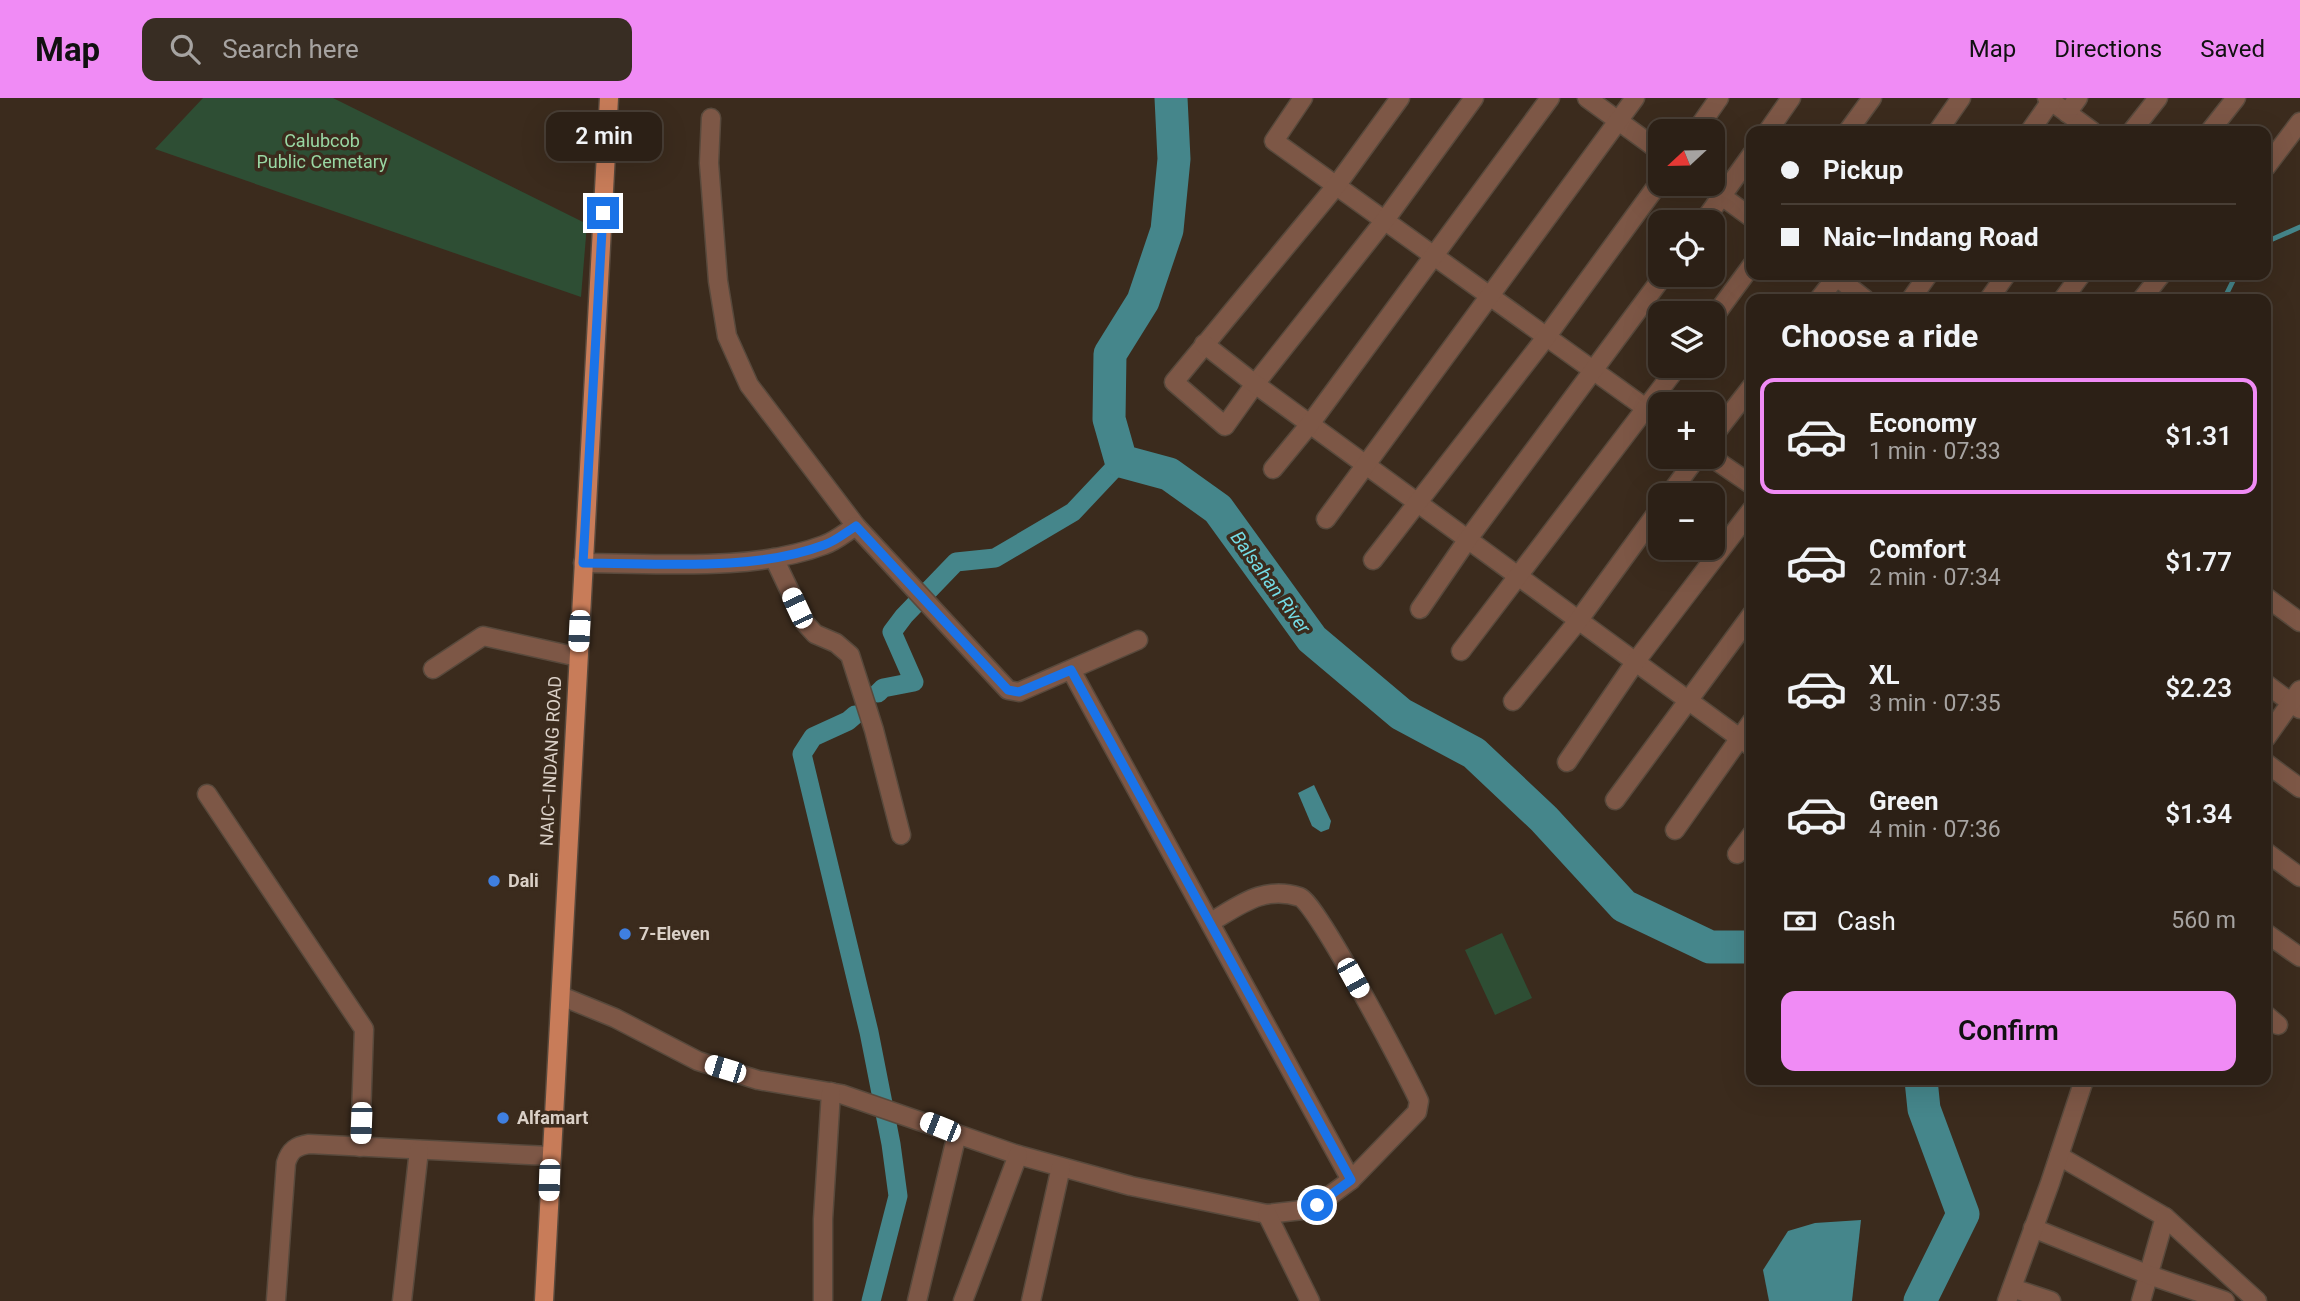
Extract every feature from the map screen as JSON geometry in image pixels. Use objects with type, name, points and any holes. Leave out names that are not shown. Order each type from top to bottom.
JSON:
[{"type":"main road","name":"NAIC–INDANG ROAD","points":[[544,1301],[609,98]]},
{"type":"street","points":[[1303,98],[1274,141],[1648,409]]},
{"type":"street","points":[[1400,98],[1336,186],[1174,382],[1225,426],[1385,220],[1474,98]]},
{"type":"street","points":[[1273,469],[1310,424],[1550,98]]},
{"type":"street","points":[[1587,98],[1648,142]]},
{"type":"street","points":[[1326,519],[1635,98]]},
{"type":"street","points":[[1704,119],[1719,98]]},
{"type":"street","points":[[1771,126],[1791,98]]},
{"type":"street","points":[[1851,126],[1871,98]]},
{"type":"street","points":[[1941,126],[1961,98]]},
{"type":"street","points":[[2067,113],[2078,98]]},
{"type":"street","points":[[2137,126],[2158,98]]},
{"type":"street","points":[[2214,126],[2236,98]]},
{"type":"street","points":[[2033,126],[2049,100],[2085,126]]},
{"type":"street","points":[[711,118],[709,163],[717,268],[727,336],[749,385],[856,526],[1008,690],[1019,692],[1139,640]]},
{"type":"street","points":[[2271,160],[2300,122]]},
{"type":"street","points":[[1726,190],[1746,162]]},
{"type":"street","points":[[1373,560],[1547,336],[1649,196]]},
{"type":"street","points":[[1712,210],[1722,196],[1746,214]]},
{"type":"street","points":[[1725,302],[1746,273]]},
{"type":"street","points":[[1842,280],[1859,294]]},
{"type":"street","points":[[2146,294],[2157,280]]},
{"type":"street","points":[[1420,609],[1468,539],[1655,287]]},
{"type":"street","points":[[1204,344],[1745,743],[1675,830]]},
{"type":"street","points":[[1725,421],[1746,394]]},
{"type":"street","points":[[1461,651],[1648,420]]},
{"type":"street","points":[[1725,467],[1746,481]]},
{"type":"street","points":[[1567,762],[1636,661],[1746,517]]},
{"type":"street","points":[[1513,701],[1578,621],[1648,525]]},
{"type":"street","points":[[583,563],[726,563],[788,557],[827,544],[856,526]]},
{"type":"street","points":[[774,558],[804,623],[815,634],[836,643],[850,654],[874,730],[901,835]]},
{"type":"street","points":[[2271,601],[2300,622]]},
{"type":"street","points":[[1615,800],[1746,622]]},
{"type":"street","points":[[433,669],[483,636],[578,657]]},
{"type":"street","points":[[1071,670],[1351,1180]]},
{"type":"street","points":[[2271,687],[2297,700],[2271,732]]},
{"type":"street","points":[[2271,767],[2300,788]]},
{"type":"street","points":[[207,794],[364,1028],[360,1147]]},
{"type":"street","points":[[1737,854],[1746,842]]},
{"type":"street","points":[[2271,856],[2300,877]]},
{"type":"street","points":[[561,996],[615,1018],[698,1061],[758,1080],[836,1093],[1018,1155],[1131,1186],[1267,1214],[1303,1210],[1317,1205],[1351,1180],[1417,1112],[1419,1101],[1307,901],[1301,897],[1261,894],[1211,922]]},
{"type":"street","points":[[2271,937],[2300,957]]},
{"type":"street","points":[[2051,1301],[2009,1294],[2082,1085]]},
{"type":"street","points":[[823,1301],[823,1219],[836,1093]]},
{"type":"street","points":[[917,1301],[957,1134]]},
{"type":"street","points":[[276,1300],[288,1156],[299,1146],[309,1144],[550,1156]]},
{"type":"street","points":[[402,1301],[419,1150]]},
{"type":"street","points":[[963,1301],[1018,1155]]},
{"type":"street","points":[[2059,1156],[2165,1217],[2257,1301]]},
{"type":"street","points":[[1031,1301],[1061,1167]]},
{"type":"street","points":[[1267,1214],[1310,1301]]},
{"type":"street","points":[[2141,1301],[2165,1217]]},
{"type":"street","points":[[2034,1228],[2149,1275],[2225,1301]]},
{"type":"green space","name":"Calubcob Public Cemetary","points":[[203,98],[333,98],[587,224],[581,297],[155,149]]},
{"type":"green space","points":[[1502,933],[1532,998],[1495,1015],[1465,950]]},
{"type":"water","points":[[1314,785],[1331,821],[1329,829],[1321,832],[1312,826],[1298,793]]},
{"type":"water","points":[[1861,1220],[1852,1301],[1769,1301],[1763,1270],[1788,1231],[1815,1223]]},
{"type":"waterway","name":"Balsahan River","points":[[1171,98],[1174,159],[1167,230],[1143,301],[1110,354],[1109,419],[1121,461],[1169,474],[1218,509],[1312,639],[1401,714],[1474,753],[1544,819],[1624,906],[1710,947],[1746,947]]},
{"type":"waterway","points":[[2271,240],[2300,227]]},
{"type":"waterway","points":[[2226,294],[2234,280]]},
{"type":"waterway","points":[[878,693],[883,688],[914,682],[892,632],[956,562],[995,558],[1073,512],[1121,461]]},
{"type":"waterway","points":[[855,715],[813,737],[802,754],[869,1032],[891,1144],[898,1196],[871,1301]]},
{"type":"waterway","name":"Balsahan River","points":[[1920,1301],[1963,1214],[1924,1109],[1922,1085]]},
{"type":"place","name":"Dali","points":[[494,881]]},
{"type":"place","name":"7-Eleven","points":[[625,934]]},
{"type":"place","name":"Alfamart","points":[[503,1118]]},
{"type":"route","points":[[603,213],[583,563],[726,563],[788,557],[827,544],[856,526],[1008,690],[1019,692],[1071,670],[1351,1180],[1317,1205]]}]
